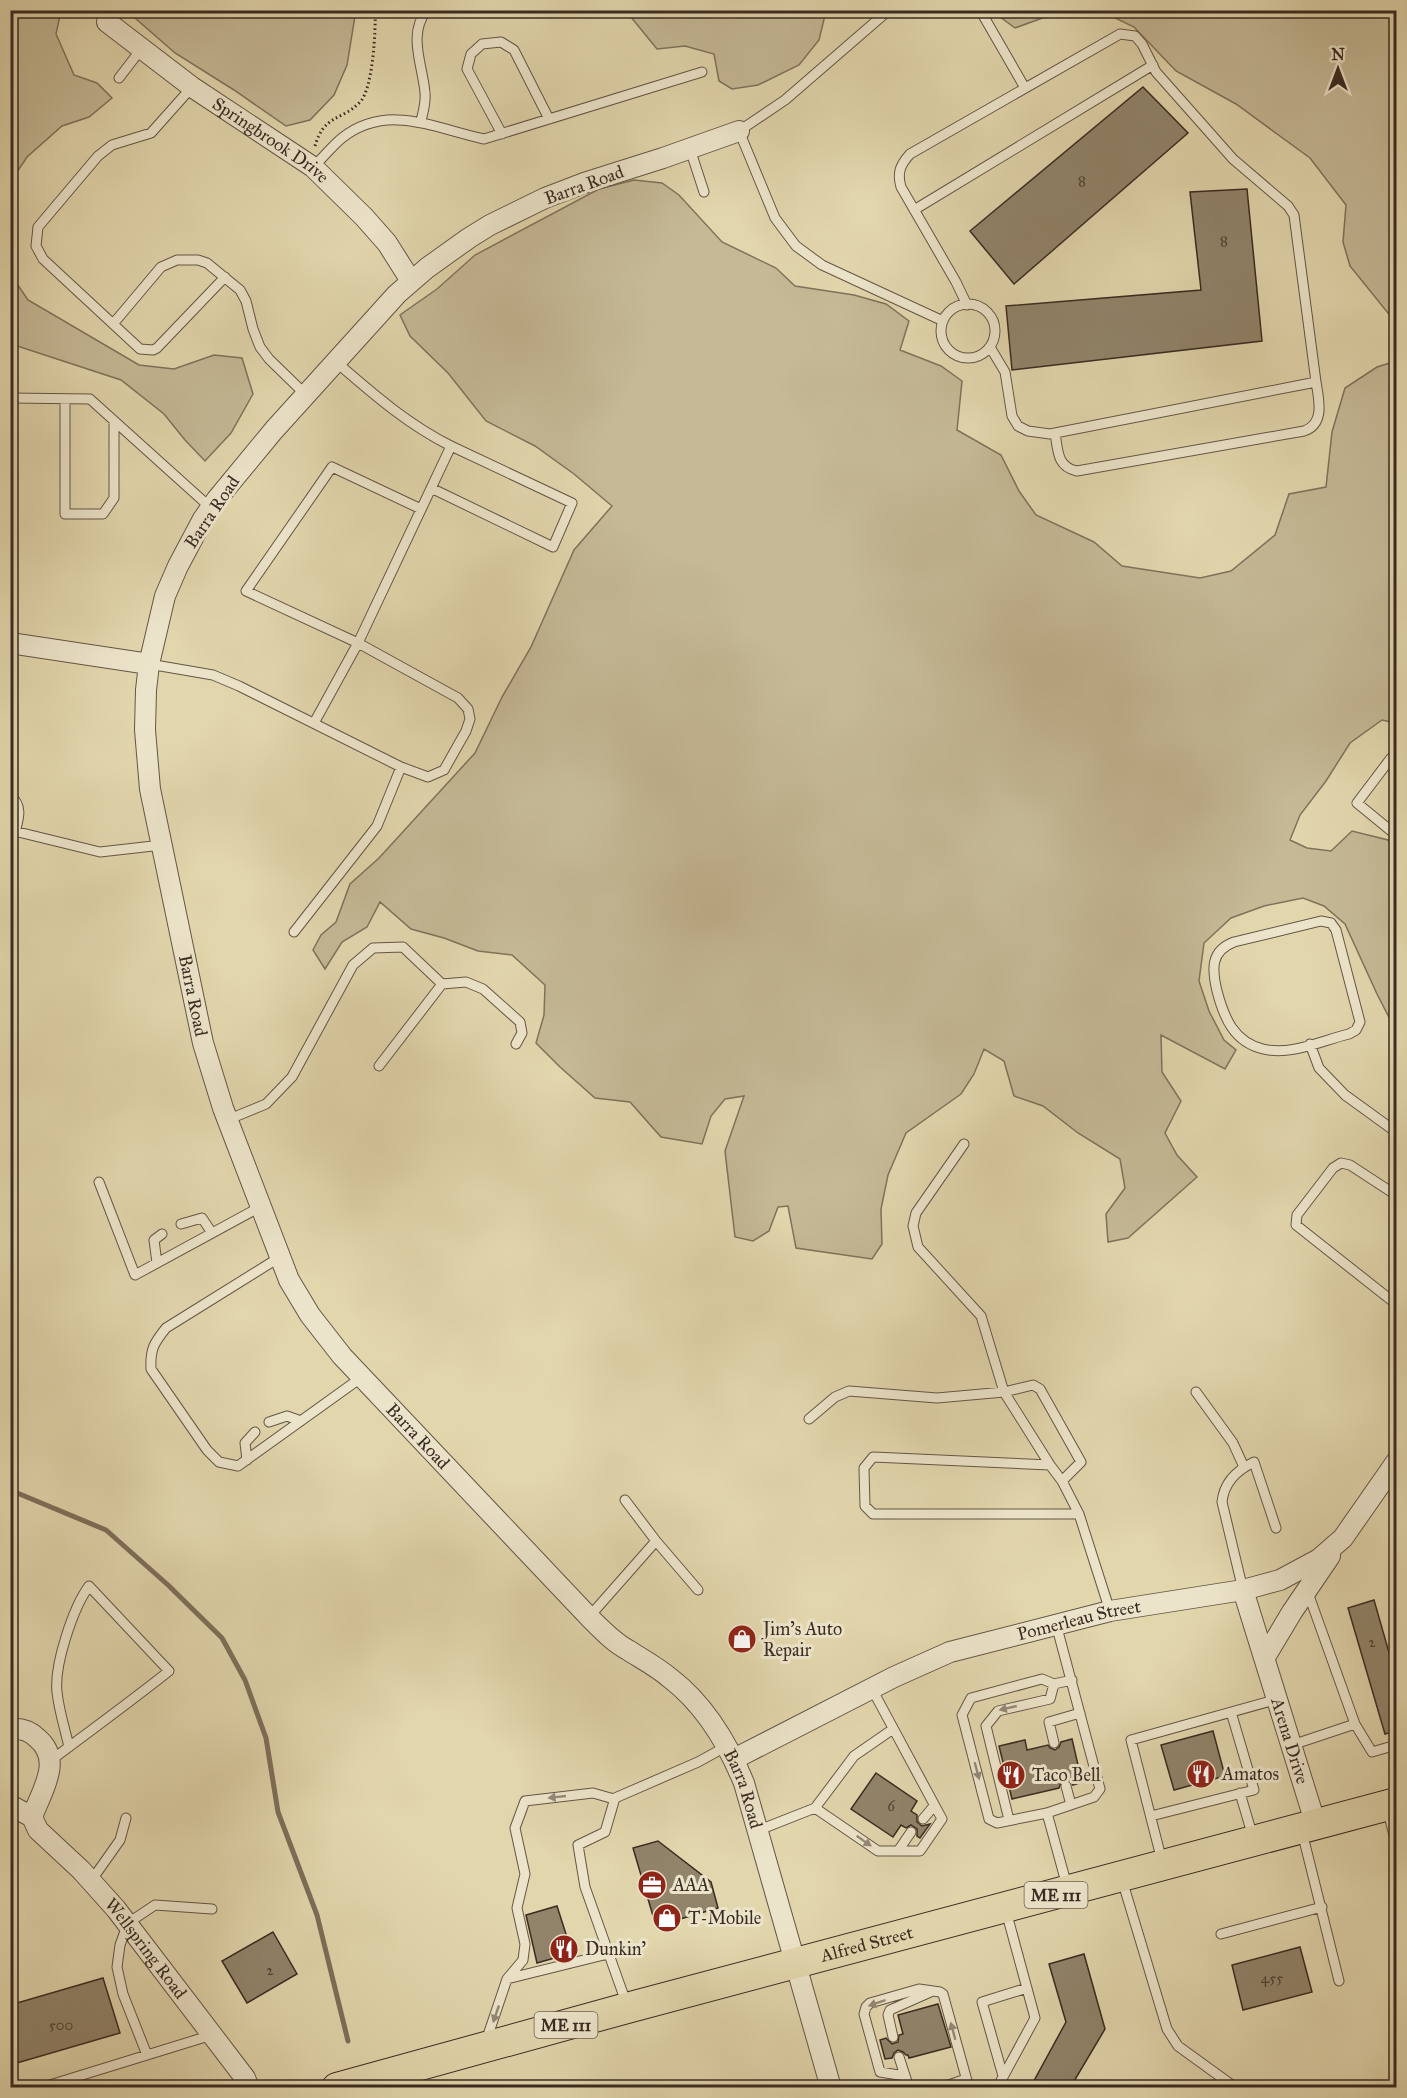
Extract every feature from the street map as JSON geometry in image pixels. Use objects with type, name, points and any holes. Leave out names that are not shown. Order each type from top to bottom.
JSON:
[{"type":"main road","name":"Alfred Street","points":[[337,2088],[627,2008],[1392,1804]]},
{"type":"street","name":"Springbrook Drive","points":[[107,22],[192,87],[313,167],[387,243],[411,281]]},
{"type":"street","name":"Barra Road","points":[[739,131],[545,198],[469,238],[411,281],[305,394],[211,508],[178,566],[165,596],[149,664],[144,714],[150,789],[212,1078],[260,1208],[293,1288],[310,1315],[342,1356],[589,1617],[619,1644],[661,1671],[682,1688],[703,1712],[730,1753],[759,1830],[831,2088]]},
{"type":"street","points":[[10,643],[149,664]]},
{"type":"street","name":"Pomerleau Street","points":[[730,1753],[950,1652],[1110,1611],[1243,1590],[1293,1575],[1319,1559],[1343,1538],[1396,1462]]},
{"type":"street","points":[[1265,1657],[1343,1538]]},
{"type":"street","name":"Arena Drive","points":[[1243,1590],[1292,1745],[1309,1827]]},
{"type":"street","points":[[10,1729],[22,1730],[35,1736],[45,1746],[50,1761],[48,1779],[32,1817]]},
{"type":"street","name":"Wellspring Road","points":[[10,1805],[32,1817],[39,1830],[91,1881],[128,1923],[244,2078],[249,2088]]},
{"type":"lane","points":[[420,121],[425,104],[425,93],[416,44],[421,18],[427,10]]},
{"type":"lane","points":[[889,10],[808,82],[739,131],[776,218],[796,246],[822,265],[943,321]]},
{"type":"lane","points":[[980,10],[1025,88]]},
{"type":"lane","points":[[967,305],[901,187],[898,177],[901,163],[910,154],[1120,34],[1135,36],[1142,44],[1156,72],[1233,159],[1288,206],[1294,215],[1320,408],[1311,429],[1077,471],[1064,466],[1060,461],[1055,433]]},
{"type":"lane","points":[[502,134],[467,69],[471,54],[482,44],[501,42],[514,50],[549,119]]},
{"type":"lane","points":[[119,78],[142,48]]},
{"type":"lane","points":[[914,210],[1153,65]]},
{"type":"lane","points":[[313,167],[342,138],[356,129],[384,120],[420,121],[484,139],[702,72]]},
{"type":"lane","points":[[192,87],[151,133],[104,150],[39,227],[36,246],[43,259],[140,349],[157,348],[225,277]]},
{"type":"lane","points":[[690,149],[704,192]]},
{"type":"lane","points":[[113,324],[161,267],[184,259],[207,263],[244,296],[260,347],[305,394]]},
{"type":"lane","points":[[967,305],[979,307],[992,319],[995,327],[995,336],[990,347],[979,356],[971,358],[954,354],[942,339],[943,321],[955,308],[967,305]]},
{"type":"lane","points":[[990,347],[1005,372],[1012,416],[1018,426],[1028,431],[1050,434],[1316,382]]},
{"type":"lane","points":[[335,361],[397,414],[428,435],[572,503],[553,547],[431,488]]},
{"type":"lane","points":[[10,398],[90,399],[211,508]]},
{"type":"lane","points":[[65,399],[65,514],[103,514],[114,498],[114,422]]},
{"type":"lane","points":[[314,723],[358,643],[451,446]]},
{"type":"lane","points":[[149,664],[213,675],[401,767],[428,777],[444,770],[466,731],[470,719],[468,709],[458,698],[358,643],[246,591],[332,467],[421,509]]},
{"type":"lane","points":[[1391,758],[1358,802],[1396,835]]},
{"type":"lane","points":[[294,932],[377,826],[401,767]]},
{"type":"lane","points":[[10,795],[16,800],[20,814],[13,831],[100,852],[162,845]]},
{"type":"lane","points":[[1321,921],[1331,923],[1336,930],[1360,1022],[1356,1030],[1349,1034],[1310,1044],[1286,1051],[1265,1050],[1252,1045],[1239,1035],[1224,1015],[1213,973],[1217,955],[1224,946],[1321,921]]},
{"type":"lane","points":[[227,1120],[266,1104],[292,1077],[352,965],[373,948],[403,947],[442,984]]},
{"type":"lane","points":[[380,1066],[442,984],[466,982],[483,989],[520,1022],[522,1033],[516,1044]]},
{"type":"lane","points":[[1310,1044],[1319,1068],[1345,1095],[1396,1132]]},
{"type":"lane","points":[[964,1144],[916,1213],[913,1226],[918,1247],[981,1316],[1004,1392],[1062,1481],[1079,1514],[1110,1611]]},
{"type":"lane","points":[[1396,1195],[1350,1165],[1341,1163],[1333,1168],[1300,1210],[1296,1225],[1396,1304]]},
{"type":"lane","points":[[99,1182],[135,1275],[260,1208]]},
{"type":"lane","points":[[181,1224],[202,1218],[212,1233]]},
{"type":"lane","points":[[157,1263],[154,1240],[162,1234]]},
{"type":"lane","points":[[280,1257],[166,1328],[156,1340],[150,1353],[151,1369],[207,1450],[219,1462],[238,1466],[362,1377]]},
{"type":"lane","points":[[809,1419],[835,1397],[849,1391],[938,1398],[1004,1392],[1033,1385],[1040,1389],[1080,1462],[1062,1481]]},
{"type":"lane","points":[[1196,1392],[1233,1443],[1244,1467]]},
{"type":"lane","points":[[269,1422],[287,1416],[301,1421]]},
{"type":"lane","points":[[248,1460],[245,1443],[255,1432]]},
{"type":"lane","points":[[1050,1465],[873,1457],[864,1468],[865,1506],[873,1514],[1079,1514]]},
{"type":"lane","points":[[1243,1590],[1222,1502],[1223,1492],[1232,1476],[1254,1462],[1276,1528]]},
{"type":"lane","points":[[625,1500],[698,1590]]},
{"type":"lane","points":[[589,1617],[656,1541]]},
{"type":"lane","points":[[50,1761],[69,1747],[130,1702],[169,1671],[88,1586],[77,1605],[64,1644],[57,1676],[58,1700],[69,1747]]},
{"type":"lane","points":[[1307,1590],[1354,1724],[1372,1752],[1396,1745]]},
{"type":"lane","points":[[1056,1624],[1072,1680],[1100,1789],[1095,1797],[1047,1813],[997,1823],[989,1819],[962,1715],[971,1698],[1042,1679],[1054,1684],[1072,1680]]},
{"type":"lane","points":[[1009,1820],[987,1726],[998,1711],[1050,1699],[1054,1684]]},
{"type":"lane","points":[[816,1808],[878,1851],[920,1851],[942,1819],[872,1689]]},
{"type":"lane","points":[[1164,1866],[1131,1740],[1278,1699]]},
{"type":"lane","points":[[1151,1816],[1254,1790],[1231,1712]]},
{"type":"lane","points":[[1054,1743],[1049,1722],[1080,1713]]},
{"type":"lane","points":[[1292,1745],[1354,1724]]},
{"type":"lane","points":[[759,1830],[816,1808],[854,1756],[893,1729]]},
{"type":"lane","points":[[484,2048],[507,1979],[523,1960],[525,1944],[517,1908],[525,1875],[515,1828],[525,1801],[593,1793],[614,1799],[698,1762],[730,1753]]},
{"type":"lane","points":[[1066,1786],[1071,1805]]},
{"type":"lane","points":[[1240,1793],[1254,1842]]},
{"type":"lane","points":[[614,1799],[605,1832],[578,1845],[585,1887],[627,2008]]},
{"type":"lane","points":[[1392,1804],[1396,1844]]},
{"type":"lane","points":[[923,1819],[933,1806]]},
{"type":"lane","points":[[1047,1813],[1068,1892]]},
{"type":"lane","points":[[91,1881],[120,1840],[126,1818]]},
{"type":"lane","points":[[1309,1827],[1322,1907],[1339,1981]]},
{"type":"lane","points":[[898,1851],[910,1832]]},
{"type":"lane","points":[[1122,1877],[1167,2029],[1178,2046],[1236,2088]]},
{"type":"lane","points":[[147,2055],[123,1994],[117,1967],[120,1945],[128,1923],[155,1905],[212,1909]]},
{"type":"lane","points":[[1221,1934],[1322,1907]]},
{"type":"lane","points":[[997,2088],[1035,2018],[1006,1908]]},
{"type":"lane","points":[[507,1979],[608,1954]]},
{"type":"lane","points":[[1003,2076],[982,2002],[1027,1988]]},
{"type":"lane","points":[[905,2076],[880,2072],[864,2014],[866,2007],[870,2003],[919,1989],[933,1991],[943,1995],[968,2083],[940,2088]]},
{"type":"lane","points":[[893,2037],[888,2015],[890,2010],[899,2004],[933,1991]]},
{"type":"lane","points":[[40,2088],[212,2035]]},
{"type":"lane","points":[[899,2057],[909,2088]]},
{"type":"path","points":[[313,167],[315,144],[323,128],[329,121],[361,102],[368,90],[375,10]]},
{"type":"shaded area","points":[[11,10],[61,11],[56,34],[74,75],[97,83],[112,98],[89,117],[62,126],[27,157],[11,181]]},
{"type":"shaded area","points":[[356,10],[347,65],[334,95],[310,120],[286,126],[175,53],[127,11]]},
{"type":"shaded area","points":[[626,11],[826,11],[819,40],[799,65],[758,85],[732,89],[719,81],[714,54],[685,46],[657,49]]},
{"type":"shaded area","points":[[992,11],[1055,11],[1048,16],[1015,28]]},
{"type":"shaded area","points":[[1101,11],[1396,11],[1396,323],[1350,266],[1343,242],[1346,205],[1310,158],[1236,104],[1176,71],[1134,27]]},
{"type":"shaded area","points":[[634,180],[662,183],[679,195],[722,242],[776,268],[795,286],[854,295],[886,304],[909,321],[900,350],[941,366],[962,381],[957,430],[1001,455],[1019,491],[1036,515],[1094,542],[1122,566],[1200,578],[1231,571],[1275,535],[1289,494],[1326,487],[1332,432],[1345,388],[1377,367],[1396,361],[1396,723],[1382,720],[1350,743],[1326,781],[1300,815],[1290,840],[1307,848],[1331,851],[1352,831],[1388,840],[1396,856],[1396,920],[1392,933],[1396,937],[1396,1031],[1345,924],[1324,906],[1303,898],[1264,906],[1231,918],[1204,943],[1199,981],[1209,1011],[1224,1040],[1236,1050],[1225,1069],[1161,1035],[1162,1072],[1181,1101],[1165,1133],[1177,1155],[1197,1177],[1128,1238],[1108,1242],[1106,1214],[1125,1188],[1120,1159],[1078,1133],[1043,1106],[1014,1096],[1004,1061],[984,1049],[974,1074],[961,1094],[906,1133],[888,1175],[881,1209],[882,1244],[872,1259],[796,1248],[788,1206],[778,1207],[769,1231],[753,1241],[735,1237],[725,1151],[744,1096],[725,1099],[711,1116],[702,1144],[661,1137],[630,1102],[595,1098],[536,1043],[544,1015],[545,985],[512,955],[478,951],[411,929],[380,902],[367,927],[342,942],[325,969],[313,950],[321,935],[336,922],[350,884],[379,858],[475,753],[502,697],[531,647],[574,550],[612,506],[574,474],[535,446],[486,421],[448,373],[410,336],[400,315],[437,289],[475,255],[599,189]]},
{"type":"shaded area","points":[[11,275],[28,300],[139,365],[174,369],[214,355],[242,358],[253,394],[231,433],[205,461],[164,414],[121,380],[11,344]]},
{"type":"building","points":[[1143,87],[1188,133],[1014,284],[970,231]]},
{"type":"building","points":[[1247,189],[1262,341],[1012,370],[1006,306],[1201,290],[1190,192]]},
{"type":"building","points":[[1374,1600],[1396,1677],[1396,1731],[1385,1734],[1348,1608]]},
{"type":"building","points":[[1213,1731],[1225,1776],[1174,1790],[1161,1745]]},
{"type":"building","points":[[1072,1739],[1082,1782],[1073,1785],[1065,1779],[1059,1788],[1012,1799],[999,1746],[1025,1740],[1027,1750],[1048,1745],[1055,1750],[1061,1742]]},
{"type":"building","points":[[876,1773],[917,1801],[911,1811],[917,1815],[917,1822],[922,1826],[930,1824],[920,1838],[917,1836],[917,1829],[911,1825],[906,1828],[901,1825],[893,1837],[851,1809]]},
{"type":"building","points":[[658,1841],[711,1882],[718,1908],[656,1926],[633,1848]]},
{"type":"building","points":[[557,1906],[572,1953],[537,1963],[526,1915]]},
{"type":"building","points":[[273,1932],[297,1974],[247,2003],[222,1961]]},
{"type":"building","points":[[1300,1947],[1312,1992],[1243,2010],[1232,1965]]},
{"type":"building","points":[[1084,1954],[1105,2029],[1070,2088],[1030,2088],[1066,2022],[1049,1964]]},
{"type":"building","points":[[103,1978],[120,2033],[10,2065],[10,2005]]},
{"type":"building","points":[[938,2004],[951,2047],[909,2058],[908,2055],[898,2050],[892,2058],[885,2059],[880,2040],[886,2038],[892,2044],[898,2042],[899,2035],[903,2034],[898,2015]]},
{"type":"waterway","points":[[10,1490],[106,1530],[168,1585],[222,1638],[245,1680],[266,1738],[278,1812],[317,1915],[348,2041]]},
{"type":"place","name":"Jim's Auto Repair","points":[[742,1639]]},
{"type":"place","name":"Amatos","points":[[1201,1774]]},
{"type":"place","name":"Taco Bell","points":[[1011,1775]]},
{"type":"place","name":"AAA","points":[[652,1885]]},
{"type":"place","name":"T-Mobile","points":[[667,1918]]},
{"type":"place","name":"Dunkin'","points":[[564,1949]]}]
